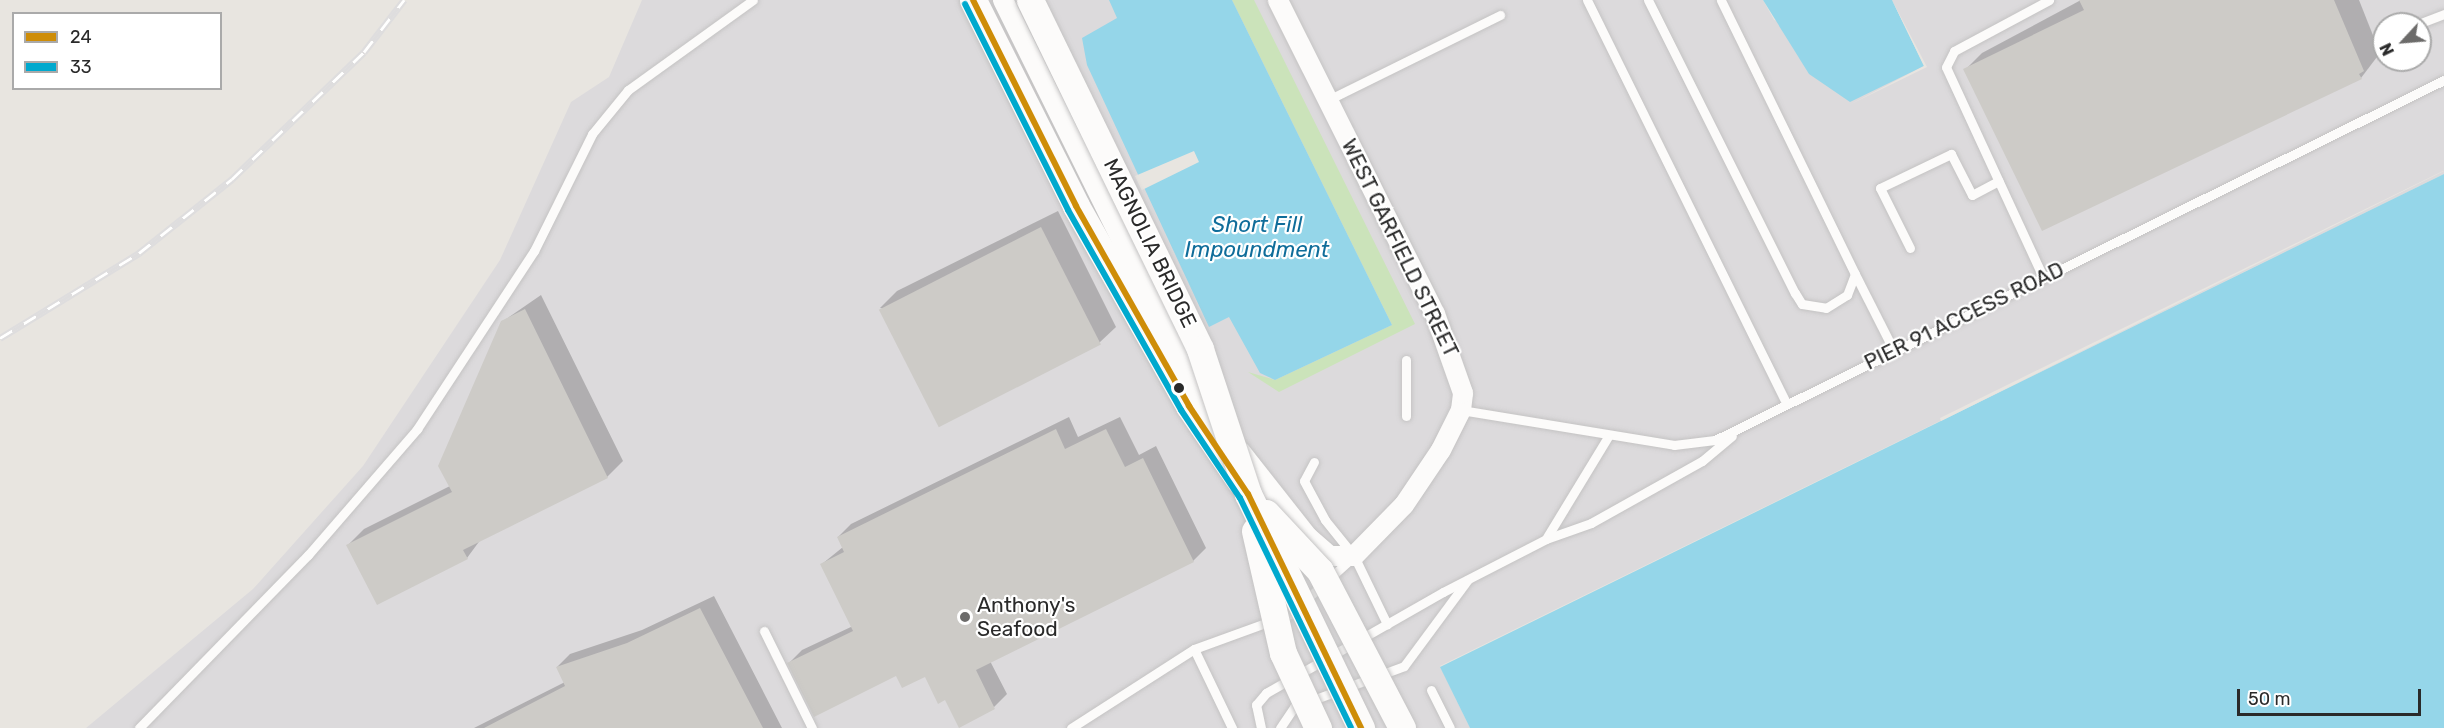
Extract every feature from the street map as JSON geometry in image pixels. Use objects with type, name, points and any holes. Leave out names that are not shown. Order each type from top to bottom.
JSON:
[{"type":"main road","name":"MAGNOLIA BRIDGE","points":[[973,0],[1076,206],[1189,406],[1248,494]]},
{"type":"main road","name":"MAGNOLIA BRIDGE","points":[[1030,0],[1200,349],[1248,494],[1361,728]]},
{"type":"main road","points":[[1248,494],[1269,608],[1318,728]]},
{"type":"main road","points":[[1248,494],[1320,571],[1402,728]]},
{"type":"street","points":[[1003,0],[1097,190],[1219,422],[1273,499],[1330,556],[1354,556],[1404,506],[1461,410]]},
{"type":"street","name":"WEST GARFIELD STREET","points":[[1278,0],[1435,314],[1460,374],[1461,410]]},
{"type":"lane","points":[[139,728],[301,562],[417,429],[534,251],[592,134],[628,90],[753,0]]},
{"type":"lane","points":[[1587,0],[1787,404]]},
{"type":"lane","points":[[1648,0],[1802,304],[1813,308],[1838,303],[1855,274]]},
{"type":"lane","points":[[1721,0],[1894,351]]},
{"type":"lane","points":[[2043,277],[1946,67],[1954,51],[2049,0]]},
{"type":"lane","points":[[1328,100],[1500,15]]},
{"type":"lane","name":"PIER 91 ACCESS ROAD","points":[[1461,410],[1610,435],[1689,445],[1715,440],[2444,80]]},
{"type":"lane","points":[[1910,248],[1880,188],[1951,154],[1971,195],[1998,181]]},
{"type":"lane","points":[[1406,360],[1406,416]]},
{"type":"lane","points":[[1261,728],[1256,705],[1266,693],[1468,579],[1546,538],[1591,523],[1702,461],[1746,425]]},
{"type":"lane","points":[[1546,538],[1562,521],[1610,435]]},
{"type":"lane","points":[[1314,462],[1304,481],[1325,520],[1354,556],[1387,624]]},
{"type":"lane","points":[[1071,728],[1194,649],[1290,614],[1354,556]]},
{"type":"lane","points":[[1280,728],[1294,707],[1404,666],[1468,579]]},
{"type":"lane","points":[[764,631],[812,728]]},
{"type":"lane","points":[[1194,649],[1232,728]]},
{"type":"lane","points":[[1431,690],[1450,728]]},
{"type":"shaded area","points":[[642,0],[1763,0],[1774,20],[1924,66],[1892,0],[2444,0],[2444,174],[1440,666],[1470,728],[86,728],[253,589],[363,466],[500,260],[571,102],[609,77]]},
{"type":"green space","points":[[1232,0],[1254,0],[1415,324],[1279,392],[1248,372],[1275,380],[1392,325]]},
{"type":"water","name":"Short Fill Impoundment","points":[[1109,0],[1232,0],[1392,325],[1275,380],[1260,373],[1229,317],[1209,327],[1087,65],[1082,38],[1117,18]]},
{"type":"water","points":[[1763,0],[1892,0],[1924,66],[1850,102],[1809,74]]},
{"type":"water","points":[[2444,174],[2444,728],[1470,728],[1440,667]]},
{"type":"pier","points":[[1892,0],[1927,67],[1849,105],[1924,66]]},
{"type":"pier","points":[[1194,151],[1199,162],[1142,190],[1209,330],[1135,176]]},
{"type":"pier","points":[[2444,171],[1941,421],[1940,418]]},
{"type":"building","points":[[2079,0],[2334,0],[2364,71],[2359,74],[2362,79],[2042,231],[1963,69],[2084,10]]},
{"type":"building","points":[[1041,227],[1101,345],[939,427],[879,310]]},
{"type":"building","points":[[525,309],[608,478],[463,550],[468,559],[377,605],[346,545],[452,492],[438,466],[501,321]]},
{"type":"building","name":"Anthony's Seafood","points":[[1056,429],[1065,449],[1106,429],[1125,467],[1143,458],[1194,562],[976,670],[995,709],[959,728],[945,700],[938,704],[925,677],[902,688],[896,676],[814,717],[787,663],[853,631],[820,564],[844,552],[837,537]]},
{"type":"building","points":[[700,608],[763,728],[484,728],[565,686],[556,667],[627,643]]},
{"type":"railway","points":[[0,338],[139,253],[232,179],[364,52],[404,0]]},
{"type":"transit line","name":"24","points":[[973,0],[1076,206],[1189,406],[1248,494],[1361,728]]},
{"type":"transit line","name":"33","points":[[965,4],[1068,210],[1181,410],[1240,498],[1351,728]]},
{"type":"place","name":"Anthony's Seafood","points":[[965,617]]}]
